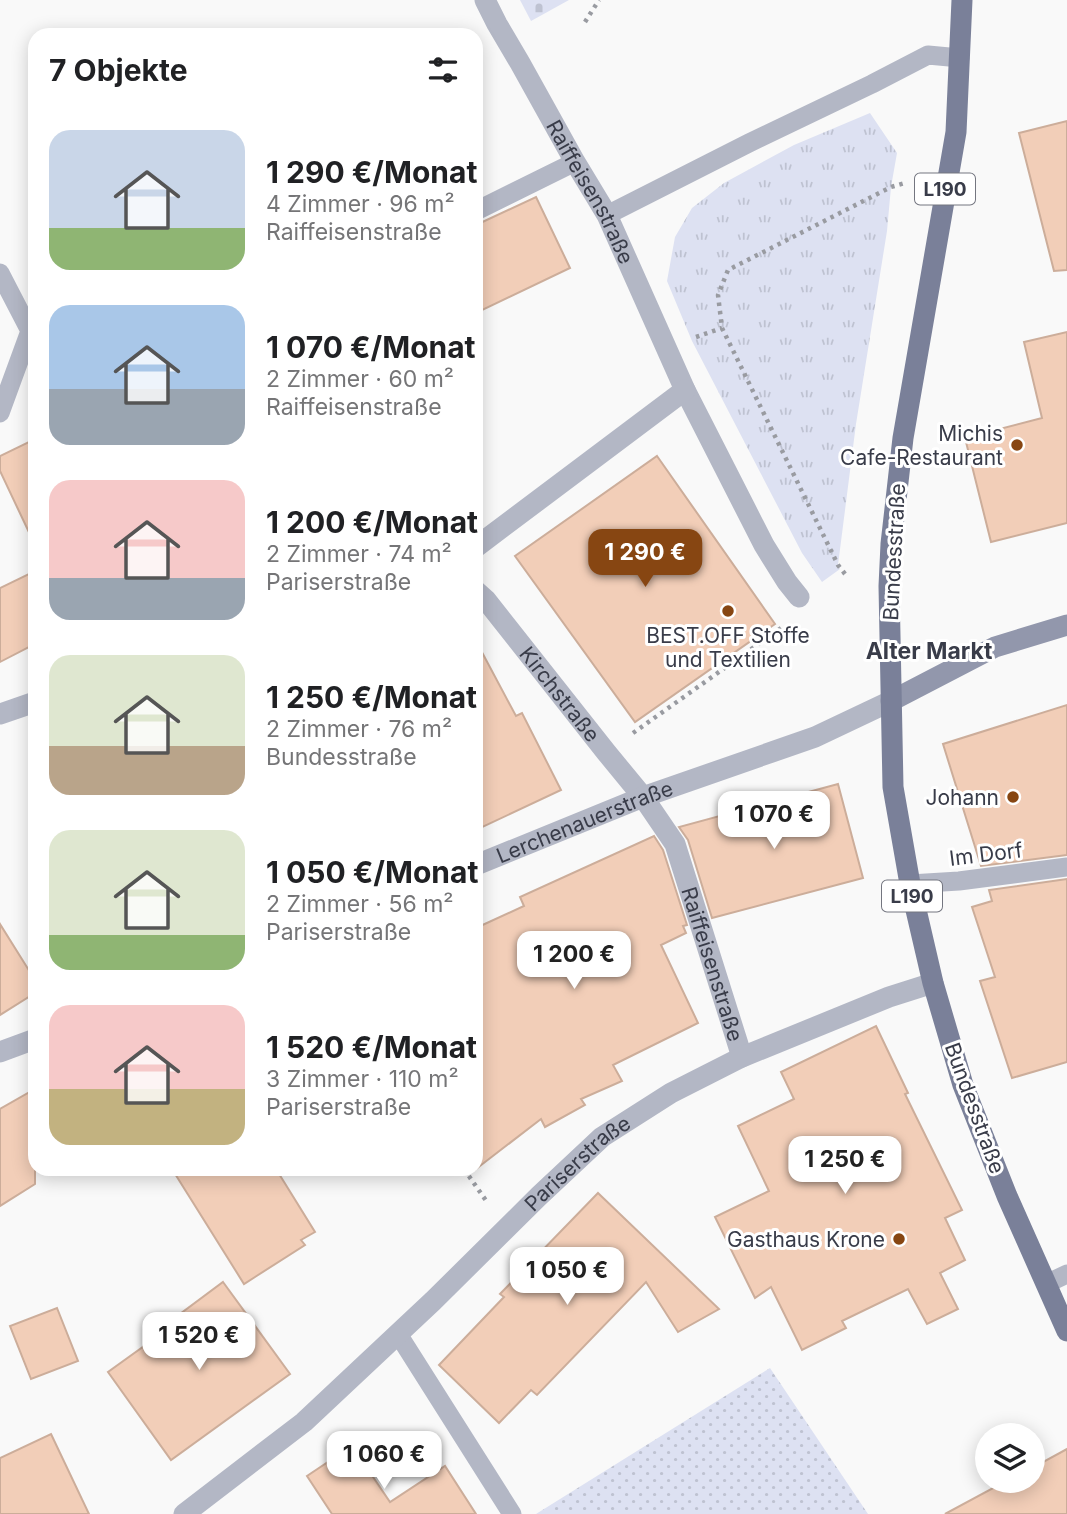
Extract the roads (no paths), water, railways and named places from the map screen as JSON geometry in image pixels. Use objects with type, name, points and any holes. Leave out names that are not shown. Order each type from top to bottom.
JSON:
[{"type":"main road","name":"Bundesstraße","points":[[962,0],[956,132],[903,438],[891,544],[889,586],[893,787],[910,884],[933,983],[963,1085],[1007,1196],[1067,1331]]},
{"type":"main road","points":[[891,701],[995,647],[1067,625]]},
{"type":"street","name":"Raiffeisenstraße","points":[[485,0],[607,215],[685,390],[764,545],[799,597]]},
{"type":"street","points":[[483,542],[685,390]]},
{"type":"street","name":"Kirchstraße","points":[[483,597],[643,796]]},
{"type":"street","name":"Lerchenauerstraße","points":[[483,862],[643,796],[815,737],[891,701]]},
{"type":"street","points":[[0,714],[28,704]]},
{"type":"street","name":"Raiffeisenstraße","points":[[643,796],[675,844],[742,1057]]},
{"type":"street","name":"Pariserstraße","points":[[184,1514],[304,1422],[602,1137],[671,1093],[742,1057],[933,983]]},
{"type":"street","points":[[0,1052],[28,1042]]},
{"type":"lane","points":[[607,215],[928,55],[960,58]]},
{"type":"lane","points":[[483,208],[575,162]]},
{"type":"lane","points":[[0,273],[28,327]]},
{"type":"lane","points":[[0,413],[28,336]]},
{"type":"lane","name":"Im Dorf","points":[[910,884],[968,880],[1067,867]]},
{"type":"lane","points":[[1046,1284],[1067,1274]]},
{"type":"lane","points":[[398,1334],[512,1514]]},
{"type":"place","name":"Michis Cafe-Restaurant","points":[[1017,445]]},
{"type":"place","name":"BEST.OFF Stoffe und Textilien","points":[[728,611]]},
{"type":"place","name":"Johann","points":[[1013,797]]},
{"type":"place","name":"Gasthaus Krone","points":[[899,1239]]},
{"type":"district","name":"Alter Markt","points":[[929,651]]}]
